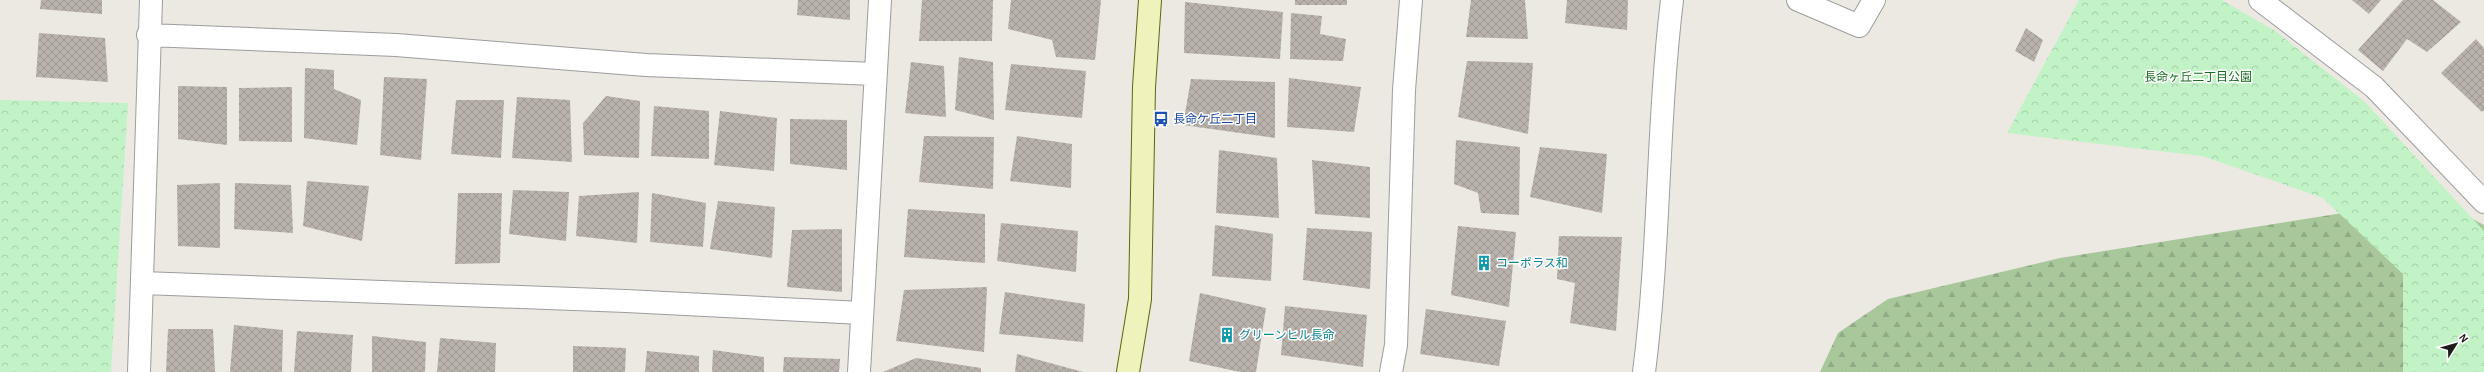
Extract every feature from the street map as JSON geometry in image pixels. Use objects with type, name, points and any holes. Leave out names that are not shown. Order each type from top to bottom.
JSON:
[{"type":"street","points":[[139,372],[143,283],[148,35],[151,0]]},
{"type":"street","points":[[859,372],[880,0]]},
{"type":"street","points":[[1128,372],[1140,299],[1144,87],[1150,0]]},
{"type":"street","points":[[1391,372],[1396,345],[1404,90],[1411,0]]},
{"type":"street","points":[[1644,372],[1653,302],[1664,69],[1672,0]]},
{"type":"street","points":[[1798,0],[1859,26],[1874,0]]},
{"type":"street","points":[[2260,0],[2374,87],[2484,202]]},
{"type":"street","points":[[148,35],[396,45],[646,65],[875,74]]},
{"type":"street","points":[[143,283],[626,301],[862,313]]},
{"type":"green space","name":"長命ヶ丘二丁目公園","points":[[2079,0],[2222,0],[2275,31],[2365,102],[2484,231],[2484,372],[2403,372],[2403,274],[2323,198],[2202,156],[2007,133]]},
{"type":"green space","points":[[0,100],[128,103],[111,372],[0,372]]},
{"type":"green space","points":[[2400,204],[2461,213],[2484,225],[2484,372],[1820,372],[1838,333],[1888,299],[2060,258]]},
{"type":"building","points":[[41,0],[102,0],[102,14],[40,9]]},
{"type":"building","points":[[798,0],[850,0],[850,20],[797,15]]},
{"type":"building","points":[[922,0],[993,0],[992,41],[919,41]]},
{"type":"building","points":[[1011,0],[1101,0],[1095,60],[1056,57],[1052,40],[1008,29]]},
{"type":"building","points":[[1295,0],[1347,0],[1347,5],[1295,5]]},
{"type":"building","points":[[1471,0],[1525,0],[1528,39],[1466,37]]},
{"type":"building","points":[[1567,0],[1628,0],[1627,30],[1565,23]]},
{"type":"building","points":[[2352,0],[2381,0],[2369,14]]},
{"type":"building","points":[[2403,0],[2433,0],[2461,22],[2427,52],[2407,39],[2383,71],[2358,50]]},
{"type":"building","points":[[1185,2],[1283,12],[1280,59],[1184,53]]},
{"type":"building","points":[[1291,13],[1322,16],[1320,34],[1346,39],[1343,61],[1290,59]]},
{"type":"building","points":[[2026,28],[2043,40],[2034,62],[2015,51]]},
{"type":"building","points":[[39,33],[105,38],[108,82],[36,77]]},
{"type":"building","points":[[2476,39],[2484,48],[2484,110],[2482,112],[2441,73]]},
{"type":"building","points":[[959,57],[993,62],[994,120],[955,110]]},
{"type":"building","points":[[1467,61],[1533,63],[1528,134],[1458,117]]},
{"type":"building","points":[[911,62],[944,66],[946,117],[905,113]]},
{"type":"building","points":[[1011,64],[1086,71],[1082,118],[1005,110]]},
{"type":"building","points":[[305,68],[334,70],[334,89],[361,100],[357,145],[304,138]]},
{"type":"building","points":[[384,77],[427,79],[421,160],[380,155]]},
{"type":"building","points":[[1289,78],[1361,87],[1354,132],[1287,127]]},
{"type":"building","points":[[1191,79],[1275,82],[1275,138],[1183,125]]},
{"type":"building","points":[[178,86],[227,87],[227,145],[178,139]]},
{"type":"building","points":[[292,87],[292,142],[239,141],[239,88]]},
{"type":"building","points":[[606,96],[640,101],[639,158],[584,155],[583,123]]},
{"type":"building","points":[[517,97],[570,100],[572,162],[512,158]]},
{"type":"building","points":[[456,100],[504,100],[501,158],[451,154]]},
{"type":"building","points":[[654,106],[709,111],[709,159],[651,156]]},
{"type":"building","points":[[720,111],[777,118],[774,171],[714,165]]},
{"type":"building","points":[[790,119],[847,120],[847,170],[790,164]]},
{"type":"building","points":[[924,136],[994,137],[993,189],[919,182]]},
{"type":"building","points":[[1017,136],[1072,144],[1071,188],[1010,181]]},
{"type":"building","points":[[1456,140],[1520,147],[1519,215],[1481,213],[1478,193],[1454,184]]},
{"type":"building","points":[[1540,147],[1607,154],[1602,213],[1530,197]]},
{"type":"building","points":[[1219,150],[1277,158],[1279,218],[1216,213]]},
{"type":"building","points":[[1312,160],[1370,167],[1370,218],[1315,214]]},
{"type":"building","points":[[307,181],[369,186],[362,241],[303,226]]},
{"type":"building","points":[[220,183],[220,248],[178,246],[177,185]]},
{"type":"building","points":[[235,183],[291,185],[293,233],[234,229]]},
{"type":"building","points":[[513,190],[569,192],[566,241],[509,234]]},
{"type":"building","points":[[639,192],[637,243],[576,236],[579,196]]},
{"type":"building","points":[[458,193],[502,193],[500,263],[455,264]]},
{"type":"building","points":[[652,193],[706,203],[703,247],[650,242]]},
{"type":"building","points":[[718,201],[775,207],[772,258],[710,249]]},
{"type":"building","points":[[908,209],[985,214],[985,263],[904,257]]},
{"type":"building","points":[[1001,223],[1078,231],[1076,272],[997,261]]},
{"type":"building","points":[[1215,225],[1273,234],[1271,281],[1212,276]]},
{"type":"building","name":"コーポラス和","points":[[1458,226],[1516,232],[1509,307],[1451,295]]},
{"type":"building","points":[[1307,228],[1372,232],[1370,289],[1303,280]]},
{"type":"building","points":[[842,229],[842,292],[787,287],[792,230]]},
{"type":"building","points":[[1559,236],[1622,237],[1616,331],[1570,323],[1575,283],[1557,279]]},
{"type":"building","points":[[987,287],[984,352],[896,341],[904,290]]},
{"type":"building","points":[[1005,292],[1085,304],[1083,342],[999,334]]},
{"type":"building","name":"グリーンヒル長命","points":[[1200,293],[1266,308],[1256,372],[1240,372],[1189,361]]},
{"type":"building","points":[[1285,306],[1367,315],[1363,367],[1281,355]]},
{"type":"building","points":[[1426,309],[1506,321],[1499,366],[1420,354]]},
{"type":"building","points":[[234,325],[283,330],[282,372],[230,372]]},
{"type":"building","points":[[168,329],[213,329],[215,372],[166,372]]},
{"type":"building","points":[[297,331],[353,335],[351,372],[294,372]]},
{"type":"building","points":[[372,336],[426,342],[425,372],[372,372]]},
{"type":"building","points":[[440,338],[496,343],[495,372],[437,372]]},
{"type":"building","points":[[573,346],[626,348],[625,372],[573,372]]},
{"type":"building","points":[[713,350],[764,357],[764,372],[712,372]]},
{"type":"building","points":[[647,351],[699,356],[699,372],[645,372]]},
{"type":"building","points":[[1017,354],[1083,372],[1015,372]]},
{"type":"building","points":[[784,357],[840,359],[839,372],[783,372]]},
{"type":"building","points":[[916,358],[981,368],[981,372],[883,372]]},
{"type":"place","name":"長命ケ丘二丁目","points":[[1161,119]]},
{"type":"place","name":"コーポラス和","points":[[1484,263]]},
{"type":"place","name":"グリーンヒル長命","points":[[1227,335]]}]
